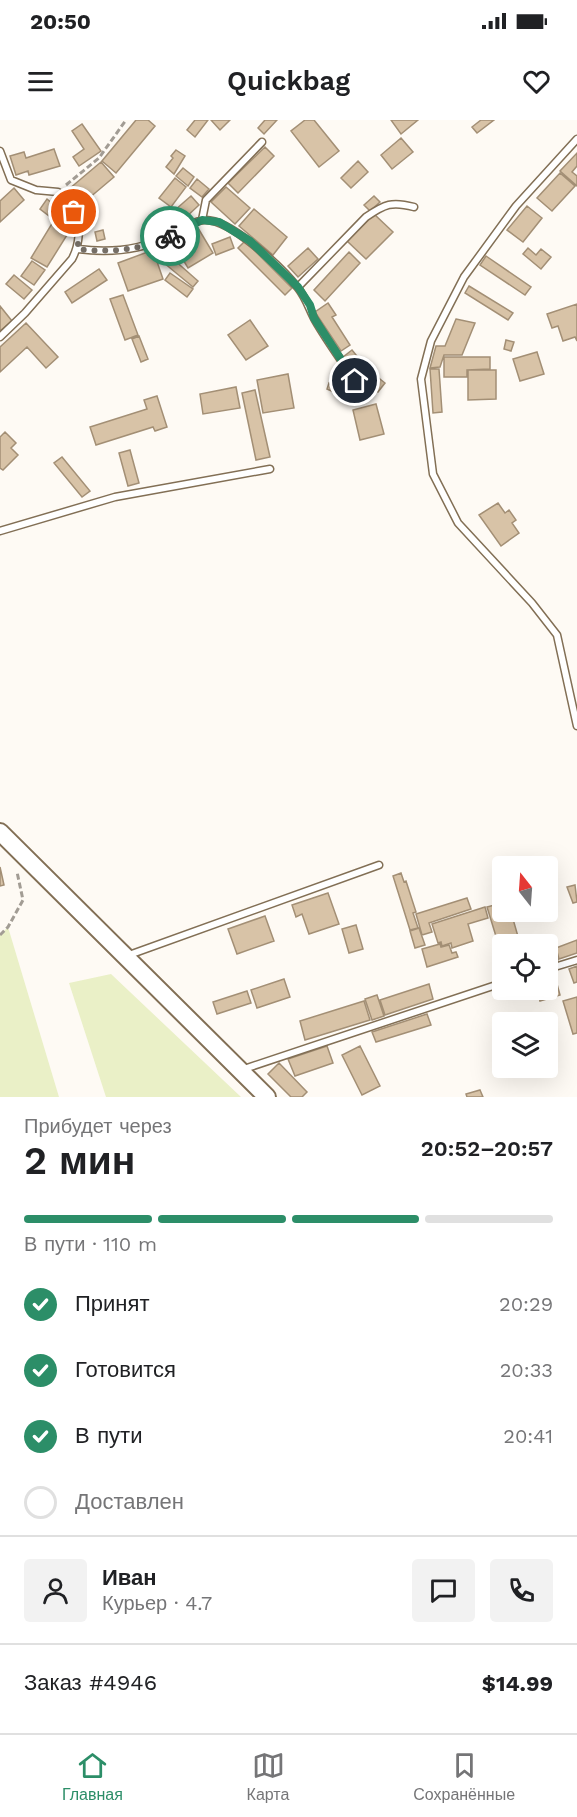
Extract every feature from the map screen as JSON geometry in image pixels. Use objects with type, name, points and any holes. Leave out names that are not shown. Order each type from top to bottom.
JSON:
[{"type":"street","points":[[6,838],[267,1097]]},
{"type":"lane","points":[[577,139],[516,206],[464,277],[431,341],[421,379],[434,474],[458,523],[532,603],[557,635],[577,726]]},
{"type":"lane","points":[[202,220],[206,200],[262,141]]},
{"type":"lane","points":[[0,151],[11,180],[36,190],[58,192],[74,212],[78,227],[78,249],[72,259],[25,314],[0,337]]},
{"type":"lane","points":[[298,287],[366,217],[389,204],[400,203],[414,207]]},
{"type":"lane","points":[[78,249],[99,252],[121,251],[164,239],[202,220],[219,222],[250,241],[298,287],[310,305],[314,318],[355,381]]},
{"type":"lane","points":[[0,531],[115,497],[270,469]]},
{"type":"lane","points":[[126,956],[379,865]]},
{"type":"lane","points":[[558,966],[577,960]]},
{"type":"lane","points":[[240,1070],[492,986]]},
{"type":"path","points":[[58,192],[99,158],[126,120]]},
{"type":"path","points":[[0,935],[8,927],[23,900],[6,838]]},
{"type":"green space","points":[[8,927],[59,1097],[0,1097],[0,935]]},
{"type":"green space","points":[[111,974],[241,1097],[106,1097],[69,983]]},
{"type":"building","points":[[136,120],[148,120],[155,126],[116,173],[102,161]]},
{"type":"building","points":[[195,120],[208,120],[195,137],[187,130]]},
{"type":"building","points":[[211,120],[230,120],[220,130]]},
{"type":"building","points":[[265,120],[277,120],[264,134],[258,128]]},
{"type":"building","points":[[305,120],[314,120],[339,151],[319,167],[291,131]]},
{"type":"building","points":[[391,120],[418,120],[401,134]]},
{"type":"building","points":[[481,120],[494,120],[477,133],[472,127]]},
{"type":"building","points":[[82,124],[101,151],[79,166],[73,157],[84,149],[72,131]]},
{"type":"building","points":[[401,138],[413,152],[392,169],[381,155]]},
{"type":"building","points":[[265,147],[274,156],[238,193],[228,183]]},
{"type":"building","points":[[54,149],[60,166],[29,175],[28,171],[16,175],[10,156],[24,152],[26,158]]},
{"type":"building","points":[[176,150],[185,156],[174,174],[166,167]]},
{"type":"building","points":[[577,153],[577,166],[572,172],[577,176],[577,186],[560,171]]},
{"type":"building","points":[[358,161],[368,172],[351,188],[341,178]]},
{"type":"building","points":[[101,162],[114,177],[82,204],[69,189]]},
{"type":"building","points":[[183,168],[194,177],[188,186],[176,176]]},
{"type":"building","points":[[560,173],[575,186],[552,211],[537,198]]},
{"type":"building","points":[[175,178],[186,187],[171,207],[159,198]]},
{"type":"building","points":[[197,179],[209,189],[202,197],[190,188]]},
{"type":"building","points":[[226,187],[250,208],[235,224],[211,202]]},
{"type":"building","points":[[14,188],[24,200],[0,222],[0,201]]},
{"type":"building","points":[[191,196],[199,205],[184,219],[175,210]]},
{"type":"building","points":[[374,196],[380,202],[370,211],[364,205]]},
{"type":"building","points":[[47,199],[65,214],[61,220],[56,216],[53,219],[40,209]]},
{"type":"building","points":[[527,206],[542,218],[523,242],[507,230]]},
{"type":"building","points":[[254,209],[287,237],[273,255],[239,226]]},
{"type":"building","points":[[374,214],[393,232],[366,259],[347,241]]},
{"type":"building","points":[[56,217],[72,227],[47,267],[31,258]]},
{"type":"building","points":[[198,228],[213,253],[188,268],[173,243]]},
{"type":"building","points":[[103,230],[105,239],[97,241],[95,232]]},
{"type":"building","points":[[230,237],[234,248],[216,255],[212,244]]},
{"type":"building","points":[[245,241],[292,288],[285,295],[238,248]]},
{"type":"building","points":[[308,248],[318,259],[298,277],[288,266]]},
{"type":"building","points":[[528,248],[536,255],[541,249],[551,257],[541,269],[523,254]]},
{"type":"building","points":[[153,250],[163,279],[128,291],[118,263]]},
{"type":"building","points":[[164,251],[198,281],[193,287],[158,258]]},
{"type":"building","points":[[349,252],[360,263],[325,301],[314,290]]},
{"type":"building","points":[[486,256],[531,287],[525,295],[480,265]]},
{"type":"building","points":[[32,261],[45,270],[34,285],[21,276]]},
{"type":"building","points":[[99,269],[107,280],[72,303],[65,292]]},
{"type":"building","points":[[170,273],[193,289],[187,297],[165,280]]},
{"type":"building","points":[[14,275],[32,290],[24,299],[6,284]]},
{"type":"building","points":[[469,286],[513,313],[508,320],[465,293]]},
{"type":"building","points":[[123,295],[138,335],[125,340],[110,299]]},
{"type":"building","points":[[328,303],[336,315],[332,317],[350,345],[341,351],[315,312]]},
{"type":"building","points":[[577,304],[577,341],[575,337],[563,341],[558,326],[552,328],[547,314]]},
{"type":"building","points":[[0,306],[12,321],[0,331]]},
{"type":"building","points":[[456,319],[475,323],[462,355],[444,355],[440,367],[430,368],[436,346],[445,346]]},
{"type":"building","points":[[250,320],[268,346],[246,360],[228,335]]},
{"type":"building","points":[[26,323],[58,357],[46,368],[27,347],[0,372],[0,347]]},
{"type":"building","points":[[139,336],[148,359],[141,362],[132,339]]},
{"type":"building","points":[[506,340],[514,342],[511,351],[504,349]]},
{"type":"building","points":[[352,350],[369,371],[360,377],[343,357]]},
{"type":"building","points":[[537,352],[544,374],[520,381],[513,359]]},
{"type":"building","points":[[444,357],[490,357],[490,369],[467,370],[467,377],[444,377]]},
{"type":"building","points":[[430,369],[439,369],[442,412],[433,413]]},
{"type":"building","points":[[468,370],[496,370],[496,399],[468,400]]},
{"type":"building","points":[[370,371],[385,383],[378,392],[362,381]]},
{"type":"building","points":[[288,374],[294,408],[263,413],[257,380]]},
{"type":"building","points":[[329,383],[358,395],[355,401],[327,389]]},
{"type":"building","points":[[236,387],[240,408],[203,414],[200,394]]},
{"type":"building","points":[[255,390],[270,457],[256,460],[242,393]]},
{"type":"building","points":[[157,396],[167,427],[155,431],[153,427],[96,445],[90,427],[147,409],[144,400]]},
{"type":"building","points":[[376,404],[384,434],[360,440],[353,410]]},
{"type":"building","points":[[5,432],[16,443],[11,448],[18,455],[3,470],[0,468],[0,437]]},
{"type":"building","points":[[130,450],[139,483],[128,486],[119,453]]},
{"type":"building","points":[[62,457],[90,491],[82,497],[54,463]]},
{"type":"building","points":[[498,503],[505,513],[509,510],[516,520],[512,523],[519,533],[501,546],[479,515]]},
{"type":"building","points":[[0,867],[4,885],[0,886]]},
{"type":"building","points":[[401,873],[416,912],[413,913],[418,928],[410,930],[393,876]]},
{"type":"building","points":[[575,885],[577,902],[573,903],[567,887]]},
{"type":"building","points":[[328,893],[339,924],[309,934],[302,914],[296,917],[292,905]]},
{"type":"building","points":[[467,898],[471,909],[429,923],[432,932],[422,935],[416,914]]},
{"type":"building","points":[[492,906],[492,922],[514,922],[517,934],[495,934],[487,907]]},
{"type":"building","points":[[485,907],[488,918],[468,924],[473,941],[452,948],[451,943],[442,946],[441,942],[438,943],[432,924]]},
{"type":"building","points":[[265,916],[274,941],[237,954],[228,929]]},
{"type":"building","points":[[356,925],[363,949],[349,953],[342,929]]},
{"type":"building","points":[[419,928],[425,945],[415,948],[410,931]]},
{"type":"building","points":[[577,940],[577,953],[559,959],[558,947]]},
{"type":"building","points":[[440,944],[441,947],[449,945],[452,953],[456,952],[458,957],[427,967],[422,949]]},
{"type":"building","points":[[577,966],[577,982],[574,983],[569,969]]},
{"type":"building","points":[[284,979],[290,997],[257,1008],[251,990]]},
{"type":"building","points":[[429,984],[433,999],[385,1015],[380,1000]]},
{"type":"building","points":[[247,991],[251,1003],[217,1014],[213,1002]]},
{"type":"building","points":[[377,995],[384,1016],[372,1020],[365,999]]},
{"type":"building","points":[[577,997],[577,1033],[573,1034],[563,1001]]},
{"type":"building","points":[[364,1001],[370,1020],[305,1040],[300,1021]]},
{"type":"building","points":[[427,1014],[431,1025],[376,1042],[372,1032]]},
{"type":"building","points":[[327,1046],[333,1063],[295,1076],[288,1059]]},
{"type":"building","points":[[360,1046],[380,1086],[362,1095],[342,1055]]},
{"type":"building","points":[[279,1063],[307,1092],[302,1097],[291,1097],[268,1074]]},
{"type":"building","points":[[480,1090],[483,1097],[467,1097],[466,1094]]},
{"type":"way so far","points":[[74,212],[78,227],[78,249],[99,252],[121,251],[170,236]]},
{"type":"route","points":[[170,236],[202,220],[219,222],[250,241],[298,287],[310,305],[314,318],[355,381]]}]
